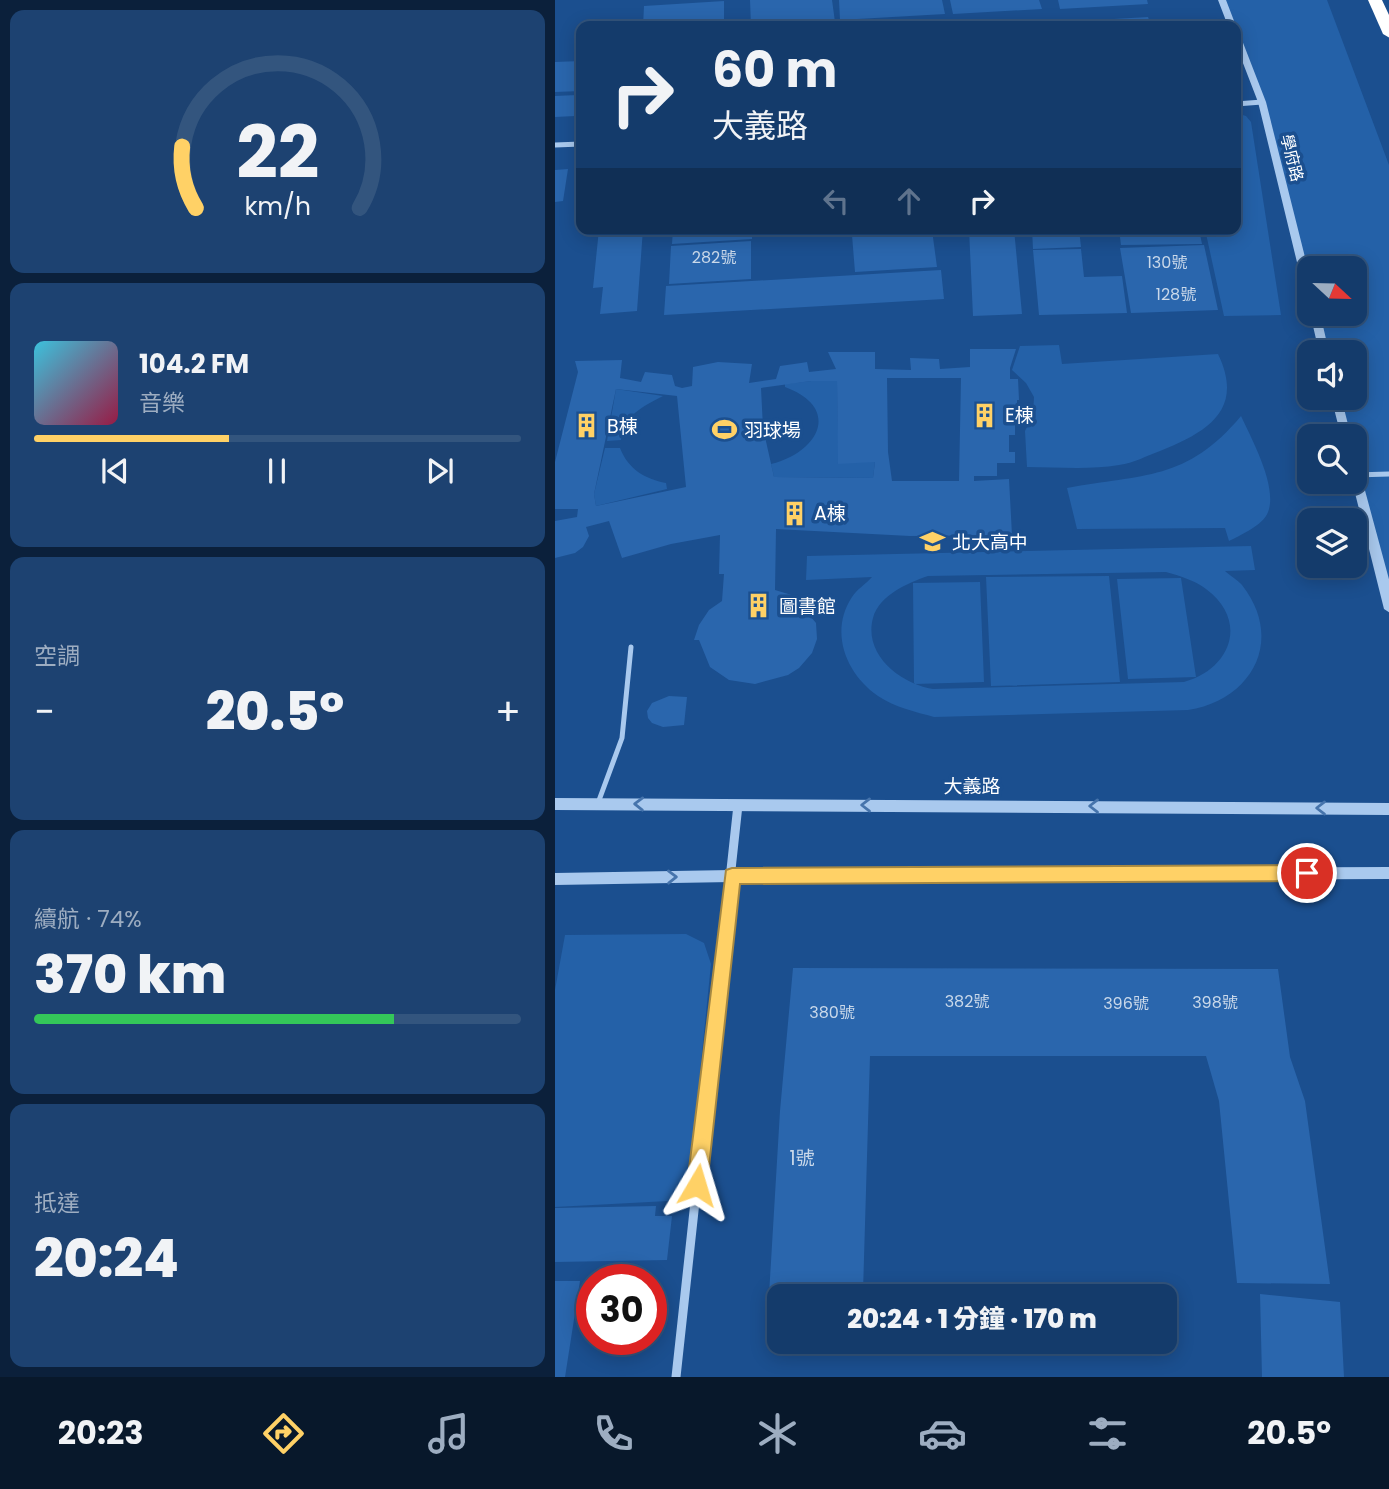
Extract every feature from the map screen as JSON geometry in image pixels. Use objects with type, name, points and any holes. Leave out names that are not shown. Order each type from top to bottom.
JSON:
[{"type":"highway","points":[[1375,0],[1389,34]]},
{"type":"street","points":[[1222,0],[1230,21]]},
{"type":"street","name":"學府路","points":[[1241,48],[1262,102],[1300,256]]},
{"type":"street","points":[[1241,104],[1262,102]]},
{"type":"street","points":[[555,145],[576,144]]},
{"type":"street","points":[[1360,494],[1389,609]]},
{"type":"street","name":"大義路","points":[[555,804],[1389,809]]},
{"type":"street","points":[[676,1377],[738,805]]},
{"type":"street","points":[[555,879],[1389,873]]},
{"type":"lane","points":[[1367,473],[1389,474]]},
{"type":"lane","points":[[598,803],[622,738],[631,647]]},
{"type":"shaded area","points":[[1222,0],[1327,0],[1389,165],[1389,609],[1367,520],[1367,508],[1364,508],[1360,494],[1367,494],[1367,424],[1343,424],[1339,410],[1367,410],[1367,340],[1321,340],[1318,326],[1367,326],[1367,256],[1300,256],[1262,102],[1241,48],[1241,21],[1230,21]]},
{"type":"shaded area","points":[[1241,114],[1251,122],[1281,315],[1224,316],[1206,235],[1241,235]]},
{"type":"shaded area","points":[[1059,345],[1062,364],[1218,354],[1225,373],[1227,390],[1224,404],[1217,416],[1193,436],[1130,463],[1073,468],[1027,467],[1025,431],[1033,415],[1034,397],[1026,383],[1012,370],[1020,346]]},
{"type":"shaded area","points":[[837,381],[838,433],[875,462],[873,478],[774,477],[771,464],[801,450],[812,440],[817,429],[818,417],[814,406],[803,396],[785,387],[785,384]]},
{"type":"shaded area","points":[[616,389],[663,396],[641,408],[630,418],[621,440],[607,441]]},
{"type":"shaded area","points":[[1241,416],[1258,452],[1270,494],[1270,506],[1266,516],[1254,527],[1229,541],[1225,528],[1077,529],[1067,488],[1141,476],[1182,464],[1202,453]]},
{"type":"shaded area","points":[[605,448],[620,448],[633,467],[644,476],[666,483],[667,489],[596,506],[594,494]]},
{"type":"shaded area","points":[[1251,546],[1255,570],[1225,571],[1242,585],[1255,606],[1261,626],[1261,646],[1245,681],[1210,704],[1188,710],[934,717],[898,706],[878,696],[857,676],[844,651],[842,624],[845,610],[854,594],[872,577],[806,580],[807,556]],"holes":[[[1166,572],[1206,589],[1227,615],[1230,629],[1229,643],[1223,655],[1200,676],[1184,682],[933,689],[909,681],[887,666],[879,655],[871,631],[876,610],[888,596],[903,586],[928,576]]]},
{"type":"shaded area","points":[[1109,576],[1120,682],[991,686],[986,577]]},
{"type":"shaded area","points":[[1181,578],[1196,677],[1128,679],[1117,579]]},
{"type":"shaded area","points":[[980,582],[984,682],[914,684],[913,583]]},
{"type":"shaded area","points":[[686,934],[704,943],[711,964],[687,1200],[555,1207],[555,990],[565,935]]},
{"type":"building","points":[[750,0],[832,0],[835,21],[751,21]]},
{"type":"building","points":[[839,0],[942,0],[945,14],[840,20]]},
{"type":"building","points":[[950,0],[1039,0],[1042,9],[953,14]]},
{"type":"building","points":[[1058,0],[1147,0],[1148,4],[1060,9]]},
{"type":"building","points":[[724,1],[724,21],[643,21],[644,6]]},
{"type":"building","points":[[1148,17],[1149,21],[1079,21]]},
{"type":"building","points":[[576,61],[576,91],[555,92],[555,62]]},
{"type":"building","points":[[576,95],[575,116],[555,117],[555,96]]},
{"type":"building","points":[[568,169],[563,201],[555,202],[555,170]]},
{"type":"building","points":[[598,235],[643,235],[637,311],[600,314],[603,287],[593,288]]},
{"type":"building","points":[[673,235],[752,235],[752,239],[672,244]]},
{"type":"building","points":[[852,235],[933,235],[937,267],[855,272]]},
{"type":"building","points":[[969,235],[1015,235],[1022,314],[973,316]]},
{"type":"building","points":[[1032,235],[1080,235],[1081,247],[1033,249]]},
{"type":"building","points":[[1120,235],[1200,235],[1202,244],[1121,245]]},
{"type":"building","points":[[751,241],[751,279],[669,284],[671,246]]},
{"type":"building","points":[[1204,245],[1218,310],[1131,313],[1120,248]]},
{"type":"building","points":[[1081,249],[1084,277],[1122,276],[1127,313],[1039,315],[1033,250]]},
{"type":"building","points":[[941,270],[944,299],[664,315],[666,286]]},
{"type":"building","points":[[970,349],[1016,349],[1010,368],[1010,379],[1018,379],[1019,400],[1017,407],[1011,407],[1009,423],[1015,423],[1015,435],[1009,435],[1009,452],[1015,452],[1015,463],[997,463],[997,476],[974,476],[974,481],[1009,479],[1012,535],[910,536],[776,529],[775,590],[795,596],[803,602],[800,604],[816,623],[817,639],[812,653],[799,668],[788,675],[755,684],[729,680],[710,667],[699,640],[694,640],[699,625],[709,610],[722,601],[724,574],[719,574],[720,535],[671,544],[622,558],[609,521],[586,527],[589,536],[583,547],[575,553],[555,558],[555,521],[577,517],[578,509],[555,509],[555,462],[578,372],[575,361],[622,360],[620,378],[641,382],[645,372],[672,375],[675,386],[682,388],[692,386],[693,367],[718,362],[752,364],[749,383],[776,379],[780,366],[807,362],[809,372],[836,369],[828,352],[875,352],[875,369],[911,370],[910,358],[939,359],[940,369],[970,367]],"holes":[[[887,378],[961,378],[959,481],[892,481],[888,452]],[[811,381],[837,381],[838,464],[875,462],[873,478],[774,477],[763,428],[761,388]],[[616,389],[677,396],[686,487],[596,506],[594,494]]]},
{"type":"building","points":[[669,696],[687,697],[684,725],[663,727],[652,723],[648,718],[647,711],[652,703]]},
{"type":"building","points":[[793,968],[1278,969],[1290,1057],[1305,1101],[1330,1284],[1237,1283],[1219,1101],[1206,1056],[870,1056],[863,1284],[770,1284],[780,1111]]},
{"type":"building","points":[[656,1206],[655,1216],[672,1216],[667,1260],[555,1262],[555,1208]]},
{"type":"building","points":[[555,1281],[576,1281],[576,1307],[565,1377],[555,1377]]},
{"type":"building","points":[[1260,1294],[1340,1302],[1344,1377],[1262,1377]]},
{"type":"place","name":"E棟","points":[[985,415]]},
{"type":"place","name":"B棟","points":[[587,426]]},
{"type":"place","name":"羽球場","points":[[724,430]]},
{"type":"place","name":"A棟","points":[[794,513]]},
{"type":"place","name":"北大高中","points":[[932,542]]},
{"type":"place","name":"圖書館","points":[[759,606]]},
{"type":"route","points":[[697,1185],[732,876],[1307,873]]}]
